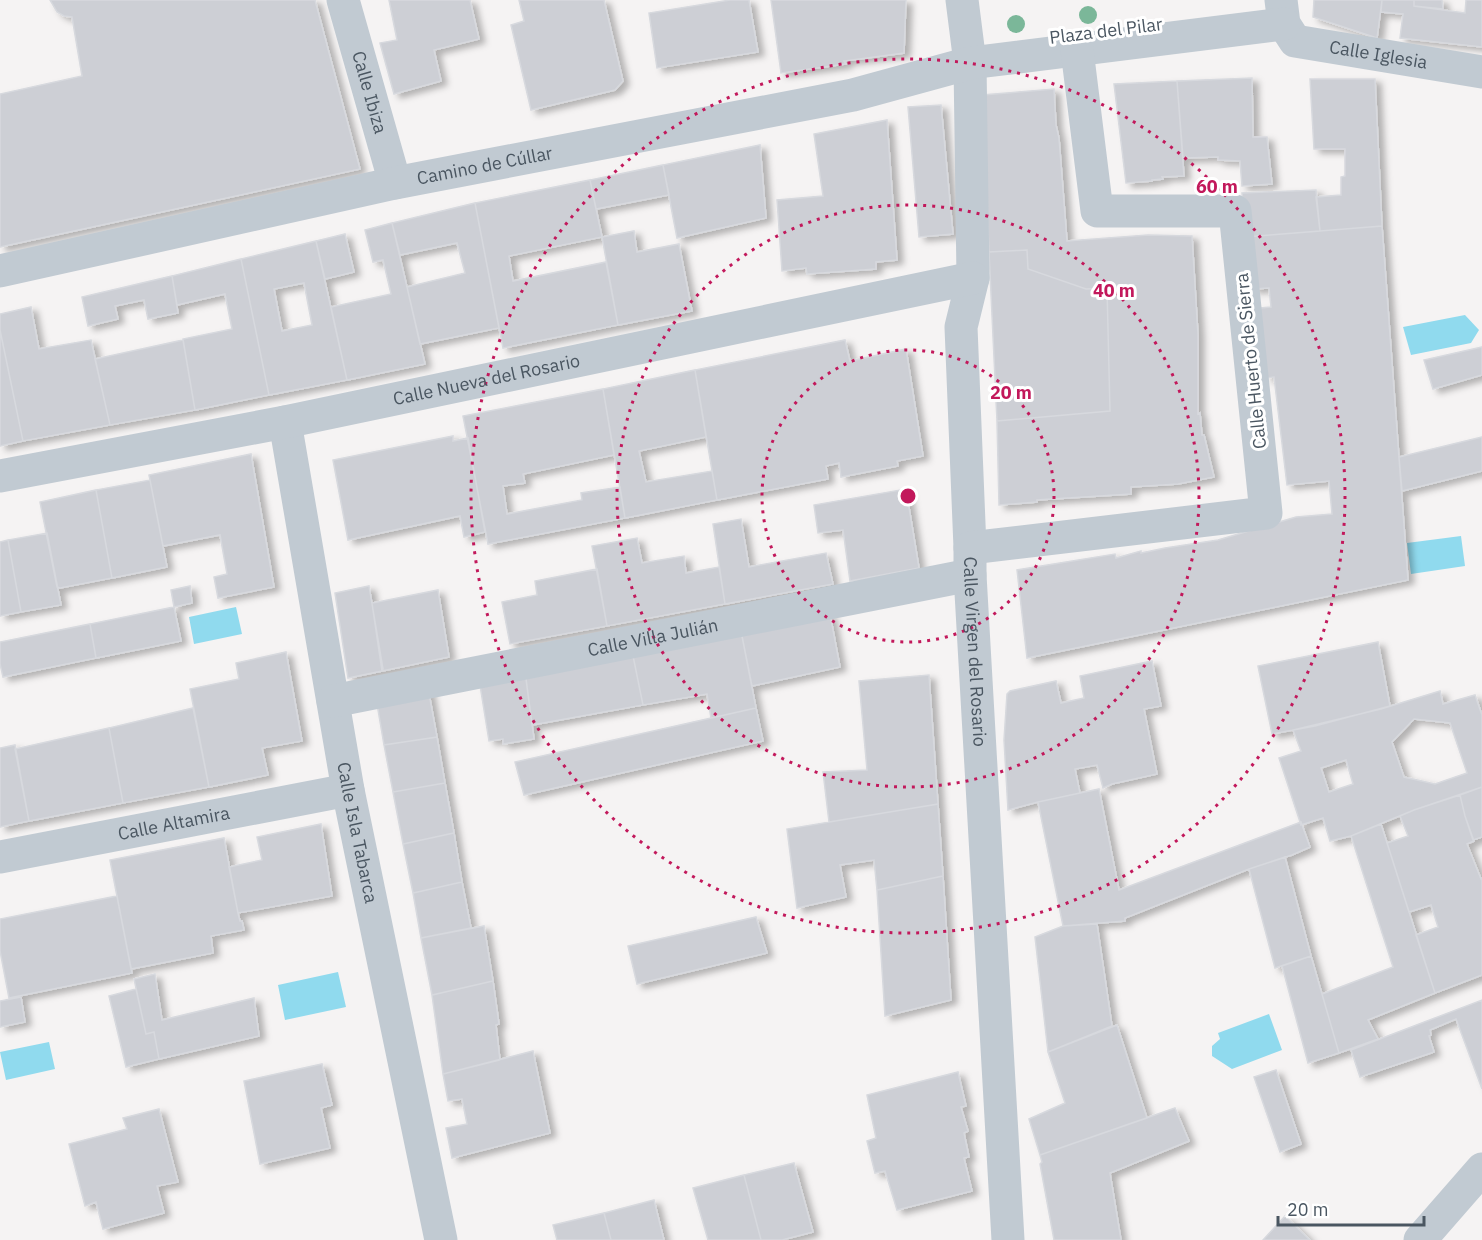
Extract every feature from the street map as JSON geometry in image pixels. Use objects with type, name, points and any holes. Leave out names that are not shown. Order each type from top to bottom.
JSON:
[{"type":"street","name":"Calle Ibiza","points":[[343,0],[395,183]]},
{"type":"street","name":"Calle Virgen del Rosario","points":[[962,0],[970,63],[973,278],[961,327],[1001,1238]]},
{"type":"street","name":"Plaza del Pilar","points":[[975,0],[978,29],[993,44],[1252,14],[1262,0]]},
{"type":"street","name":"Camino de Cúllar","points":[[0,271],[395,183],[853,95],[970,63],[1077,50],[1283,12]]},
{"type":"street","name":"Calle Iglesia","points":[[1283,12],[1294,41],[1482,72]]},
{"type":"street","name":"Calle Huerto de Sierra","points":[[970,562],[1266,513],[1235,211],[1097,211],[1077,50]]},
{"type":"street","name":"Calle Nueva del Rosario","points":[[0,476],[285,422],[973,278]]},
{"type":"street","name":"Calle Isla Tabarca","points":[[285,422],[348,790],[441,1240]]},
{"type":"street","name":"Calle Villa Julián","points":[[333,701],[970,562]]},
{"type":"street","name":"Calle Altamira","points":[[0,857],[348,790]]},
{"type":"street","points":[[1420,1240],[1482,1169]]},
{"type":"water","points":[[1465,315],[1479,330],[1471,343],[1411,355],[1403,327]]},
{"type":"water","points":[[1461,536],[1465,566],[1411,574],[1407,543]]},
{"type":"water","points":[[236,607],[242,634],[194,644],[189,617]]},
{"type":"water","points":[[338,972],[346,1007],[285,1020],[278,985]]},
{"type":"water","points":[[1269,1014],[1282,1050],[1232,1069],[1212,1056],[1212,1046],[1220,1039],[1218,1033]]},
{"type":"water","points":[[49,1042],[55,1069],[6,1080],[0,1052]]},
{"type":"building","points":[[50,0],[315,0],[360,169],[0,247],[0,94],[82,76],[72,17],[57,12]]},
{"type":"building","points":[[389,0],[470,0],[479,39],[434,50],[441,81],[394,94],[380,43],[397,40]]},
{"type":"building","points":[[519,0],[604,0],[623,81],[615,90],[531,110],[511,25],[524,21]]},
{"type":"building","points":[[730,0],[749,0],[758,52],[657,68],[649,13]]},
{"type":"building","points":[[771,0],[906,0],[904,53],[781,73]]},
{"type":"building","points":[[1314,0],[1382,0],[1377,38],[1313,17]]},
{"type":"building","points":[[1382,0],[1414,0],[1414,6],[1465,13],[1466,0],[1482,0],[1482,47],[1400,38],[1403,14],[1381,12]]},
{"type":"building","points":[[1414,0],[1442,0],[1443,9],[1414,6]]},
{"type":"building","points":[[1252,78],[1253,137],[1267,137],[1272,184],[1242,186],[1240,161],[1218,160],[1218,157],[1183,158],[1177,81]]},
{"type":"building","points":[[1310,79],[1375,79],[1382,226],[1320,231],[1316,197],[1341,195],[1341,177],[1345,176],[1345,149],[1314,149]]},
{"type":"building","points":[[1177,81],[1184,176],[1126,183],[1114,84]]},
{"type":"building","points":[[1054,89],[1067,241],[1148,235],[1192,236],[1198,335],[1198,414],[1200,413],[1202,435],[1204,435],[1214,477],[1178,484],[1131,487],[1131,494],[1037,500],[1037,502],[999,505],[997,421],[1110,411],[1107,288],[1086,289],[1028,269],[1027,250],[989,252],[982,95]]},
{"type":"building","points":[[941,105],[953,234],[919,237],[908,107]]},
{"type":"building","points":[[887,120],[897,260],[876,262],[876,269],[807,274],[806,268],[782,271],[777,200],[823,196],[814,134]]},
{"type":"building","points":[[760,145],[766,218],[677,238],[663,165]]},
{"type":"building","points":[[663,165],[669,195],[596,209],[590,180]]},
{"type":"building","points":[[590,180],[602,237],[509,256],[513,281],[606,262],[618,325],[503,348],[475,203]]},
{"type":"building","points":[[1316,190],[1320,231],[1246,237],[1242,193]]},
{"type":"building","points":[[475,203],[499,328],[420,344],[407,287],[465,273],[457,243],[400,255],[392,223]]},
{"type":"building","points":[[392,223],[425,364],[347,380],[331,307],[391,294],[383,260],[373,262],[365,230]]},
{"type":"building","points":[[1382,226],[1408,580],[1027,658],[1017,570],[1115,554],[1116,558],[1141,551],[1141,553],[1218,540],[1296,517],[1332,514],[1329,481],[1287,485],[1274,377],[1267,378],[1260,308],[1271,307],[1269,288],[1252,289],[1246,237]]},
{"type":"building","points":[[634,231],[637,252],[679,244],[692,311],[618,325],[602,237]]},
{"type":"building","points":[[345,234],[354,272],[325,279],[316,241]]},
{"type":"building","points":[[316,241],[347,380],[269,395],[241,259]],"holes":[[[304,283],[312,325],[282,331],[274,289]]]},
{"type":"building","points":[[1027,250],[1028,269],[1086,289],[1107,288],[1110,411],[997,421],[989,252]]},
{"type":"building","points":[[241,259],[269,395],[195,410],[183,339],[232,329],[225,294],[177,305],[172,276]]},
{"type":"building","points":[[172,276],[178,313],[148,319],[144,300],[115,306],[118,319],[88,326],[82,297]]},
{"type":"building","points":[[31,307],[39,349],[91,340],[110,425],[23,441],[0,330],[0,314]]},
{"type":"building","points":[[0,330],[23,441],[0,446]]},
{"type":"building","points":[[183,340],[195,410],[110,425],[95,359]]},
{"type":"building","points":[[845,340],[850,361],[906,349],[923,456],[897,461],[898,466],[841,477],[839,463],[826,466],[828,479],[717,500],[695,370]]},
{"type":"building","points":[[1482,347],[1482,375],[1433,389],[1424,360]]},
{"type":"building","points":[[695,370],[706,437],[639,451],[646,482],[712,471],[717,500],[625,518],[603,389]]},
{"type":"building","points":[[603,389],[614,455],[523,474],[525,483],[503,486],[507,514],[582,500],[581,493],[620,487],[625,518],[488,544],[463,416]]},
{"type":"building","points":[[453,436],[453,441],[468,438],[485,532],[464,537],[460,516],[348,540],[333,460]]},
{"type":"building","points":[[1482,437],[1482,471],[1402,491],[1399,457]]},
{"type":"building","points":[[251,454],[274,587],[218,598],[214,577],[227,574],[220,535],[163,546],[149,475]]},
{"type":"building","points":[[150,480],[167,567],[112,578],[96,490]]},
{"type":"building","points":[[906,489],[919,568],[850,581],[843,530],[818,533],[814,505]]},
{"type":"building","points":[[96,490],[112,578],[57,587],[40,502]]},
{"type":"building","points":[[741,519],[749,567],[826,553],[833,584],[725,604],[713,524]]},
{"type":"building","points":[[47,533],[61,605],[21,612],[8,540]]},
{"type":"building","points":[[637,538],[642,563],[684,556],[686,573],[719,567],[725,604],[607,626],[592,546]]},
{"type":"building","points":[[8,540],[21,612],[0,616],[0,542]]},
{"type":"building","points":[[597,569],[607,626],[510,644],[502,602],[537,595],[535,581]]},
{"type":"building","points":[[190,586],[192,603],[174,607],[171,590]]},
{"type":"building","points":[[369,586],[383,669],[348,678],[335,593]]},
{"type":"building","points":[[438,590],[449,657],[382,671],[372,603]]},
{"type":"building","points":[[174,607],[181,641],[96,658],[90,624]]},
{"type":"building","points":[[830,614],[840,667],[752,686],[741,631]]},
{"type":"building","points":[[90,624],[96,658],[3,677],[0,664],[0,642]]},
{"type":"building","points":[[741,631],[756,708],[711,718],[707,694],[643,705],[632,651]]},
{"type":"building","points":[[1378,642],[1390,706],[1315,726],[1272,734],[1258,666]]},
{"type":"building","points":[[632,651],[643,705],[532,725],[525,671]]},
{"type":"building","points":[[286,652],[302,741],[262,748],[268,775],[209,787],[190,689],[239,679],[236,663]]},
{"type":"building","points":[[1152,661],[1161,706],[1144,709],[1157,774],[1103,788],[1097,765],[1075,769],[1080,793],[1008,810],[1004,740],[1007,694],[1010,691],[1056,681],[1061,703],[1084,698],[1080,676]]},
{"type":"building","points":[[525,671],[534,739],[503,744],[503,739],[489,741],[479,679]]},
{"type":"building","points":[[929,675],[938,804],[829,822],[823,772],[867,770],[859,681]]},
{"type":"building","points":[[428,688],[437,737],[384,745],[376,698]]},
{"type":"building","points":[[1440,691],[1443,704],[1475,695],[1482,715],[1482,787],[1414,810],[1351,836],[1330,841],[1323,818],[1301,825],[1279,758],[1301,751],[1293,730],[1381,709]],"holes":[[[1414,719],[1450,723],[1467,773],[1435,784],[1404,777],[1392,742]],[[1346,760],[1353,784],[1329,792],[1321,768]]]},
{"type":"building","points":[[193,708],[209,787],[123,803],[109,728]]},
{"type":"building","points":[[756,708],[763,741],[524,795],[515,762]]},
{"type":"building","points":[[109,728],[123,803],[29,821],[15,749]]},
{"type":"building","points":[[437,737],[445,783],[393,792],[384,745]]},
{"type":"building","points":[[15,745],[29,821],[0,827],[0,748]]},
{"type":"building","points":[[445,783],[454,833],[403,844],[393,792]]},
{"type":"building","points":[[1482,787],[1482,837],[1473,840],[1460,795]]},
{"type":"building","points":[[1099,789],[1119,890],[1301,822],[1310,847],[1125,918],[1125,921],[1063,926],[1038,802]]},
{"type":"building","points":[[1460,795],[1474,841],[1467,844],[1482,878],[1482,975],[1435,993],[1416,935],[1438,927],[1431,905],[1409,912],[1387,843],[1408,836],[1400,816]]},
{"type":"building","points":[[938,804],[943,876],[877,890],[874,860],[840,865],[846,897],[797,908],[787,829]]},
{"type":"building","points":[[321,824],[332,896],[238,913],[229,867],[262,860],[257,837]]},
{"type":"building","points":[[1381,824],[1435,993],[1368,1020],[1378,1039],[1339,1053],[1322,994],[1393,967],[1351,836]]},
{"type":"building","points":[[454,833],[462,882],[413,893],[403,844]]},
{"type":"building","points":[[224,838],[238,913],[244,930],[211,936],[213,953],[131,969],[110,860]]},
{"type":"building","points":[[1285,857],[1311,956],[1275,968],[1249,869]]},
{"type":"building","points":[[943,876],[951,1000],[885,1016],[877,890]]},
{"type":"building","points":[[462,882],[471,928],[421,938],[413,893]]},
{"type":"building","points":[[117,896],[132,973],[9,998],[0,951],[0,919]]},
{"type":"building","points":[[756,917],[767,953],[637,984],[628,946]]},
{"type":"building","points":[[1097,924],[1112,1026],[1048,1052],[1035,937],[1063,926]]},
{"type":"building","points":[[484,926],[493,981],[432,995],[421,938]]},
{"type":"building","points":[[1311,956],[1339,1053],[1308,1063],[1282,966]]},
{"type":"building","points":[[155,974],[162,1020],[254,998],[259,1036],[159,1059],[154,1032],[146,1034],[134,979]]},
{"type":"building","points":[[493,981],[499,1024],[496,1025],[500,1060],[443,1074],[432,995]]},
{"type":"building","points":[[136,989],[146,1034],[154,1032],[159,1059],[126,1067],[109,996]]},
{"type":"building","points":[[21,997],[25,1022],[0,1027],[0,1001]]},
{"type":"building","points":[[1482,1000],[1482,1089],[1456,1019],[1430,1030],[1431,1035],[1429,1036],[1434,1052],[1360,1077],[1351,1050]]},
{"type":"building","points":[[1117,1025],[1147,1118],[1040,1155],[1029,1119],[1065,1103],[1048,1052]]},
{"type":"building","points":[[533,1051],[550,1133],[452,1158],[446,1128],[467,1124],[462,1099],[448,1101],[443,1074]]},
{"type":"building","points":[[322,1064],[332,1105],[321,1108],[330,1148],[260,1164],[244,1081]]},
{"type":"building","points":[[1276,1070],[1301,1144],[1280,1152],[1254,1077]]},
{"type":"building","points":[[958,1072],[966,1106],[961,1107],[968,1131],[964,1133],[969,1157],[964,1158],[972,1191],[897,1210],[885,1171],[875,1173],[867,1141],[876,1138],[867,1095]]},
{"type":"building","points":[[1175,1108],[1189,1141],[1110,1173],[1121,1240],[1054,1240],[1040,1155]]},
{"type":"building","points":[[159,1109],[178,1182],[157,1186],[164,1213],[103,1229],[96,1202],[85,1206],[69,1144],[127,1129],[123,1118]]},
{"type":"building","points":[[794,1163],[813,1232],[782,1240],[761,1240],[744,1175]]},
{"type":"building","points":[[744,1175],[761,1240],[708,1240],[693,1188]]},
{"type":"building","points":[[654,1200],[664,1240],[611,1240],[604,1213]]},
{"type":"building","points":[[604,1213],[611,1240],[557,1240],[553,1225]]},
{"type":"building","points":[[1285,1216],[1310,1240],[1263,1240]]}]
